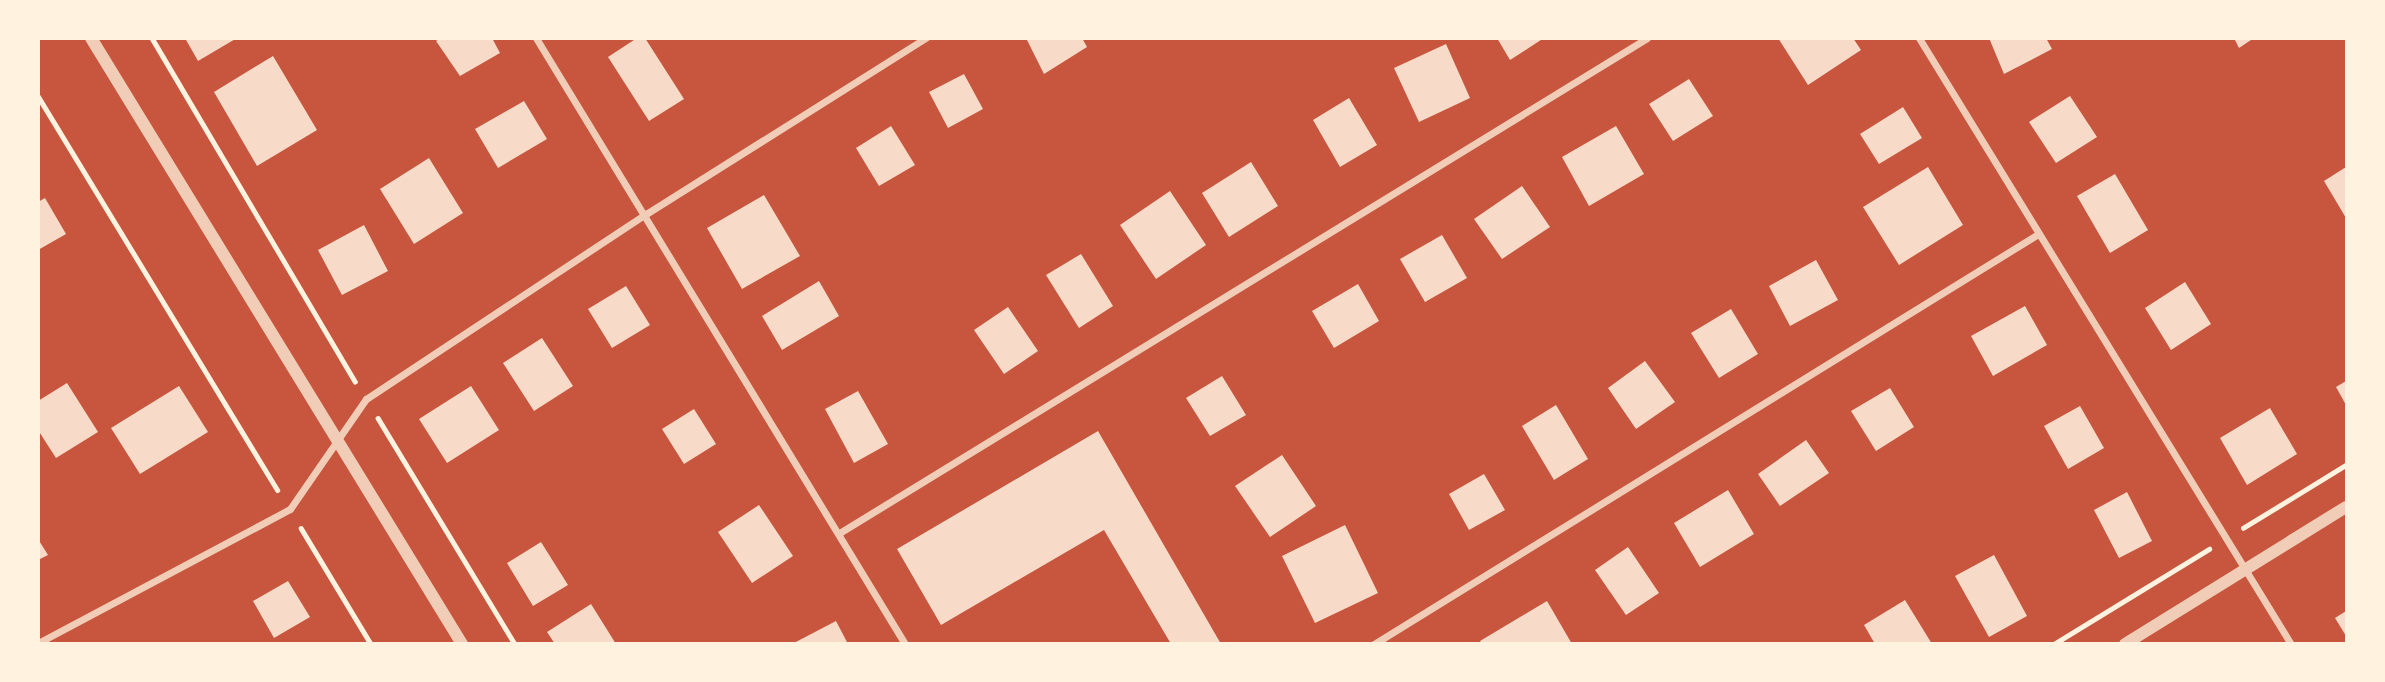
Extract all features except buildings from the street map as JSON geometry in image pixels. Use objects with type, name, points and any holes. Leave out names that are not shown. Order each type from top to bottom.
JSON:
[{"type":"street","points":[[91,38],[462,643]]},
{"type":"street","points":[[536,38],[841,532],[905,643]]},
{"type":"street","points":[[38,643],[290,509],[366,399],[646,214],[926,38]]},
{"type":"street","points":[[841,532],[1647,38]]},
{"type":"street","points":[[1919,38],[2242,571],[2291,643]]},
{"type":"street","points":[[1374,643],[2038,234]]},
{"type":"street","points":[[2125,643],[2347,507]]},
{"type":"path","points":[[152,38],[366,399],[515,643]]},
{"type":"path","points":[[38,96],[371,643]]},
{"type":"path","points":[[2054,643],[2347,465]]}]
